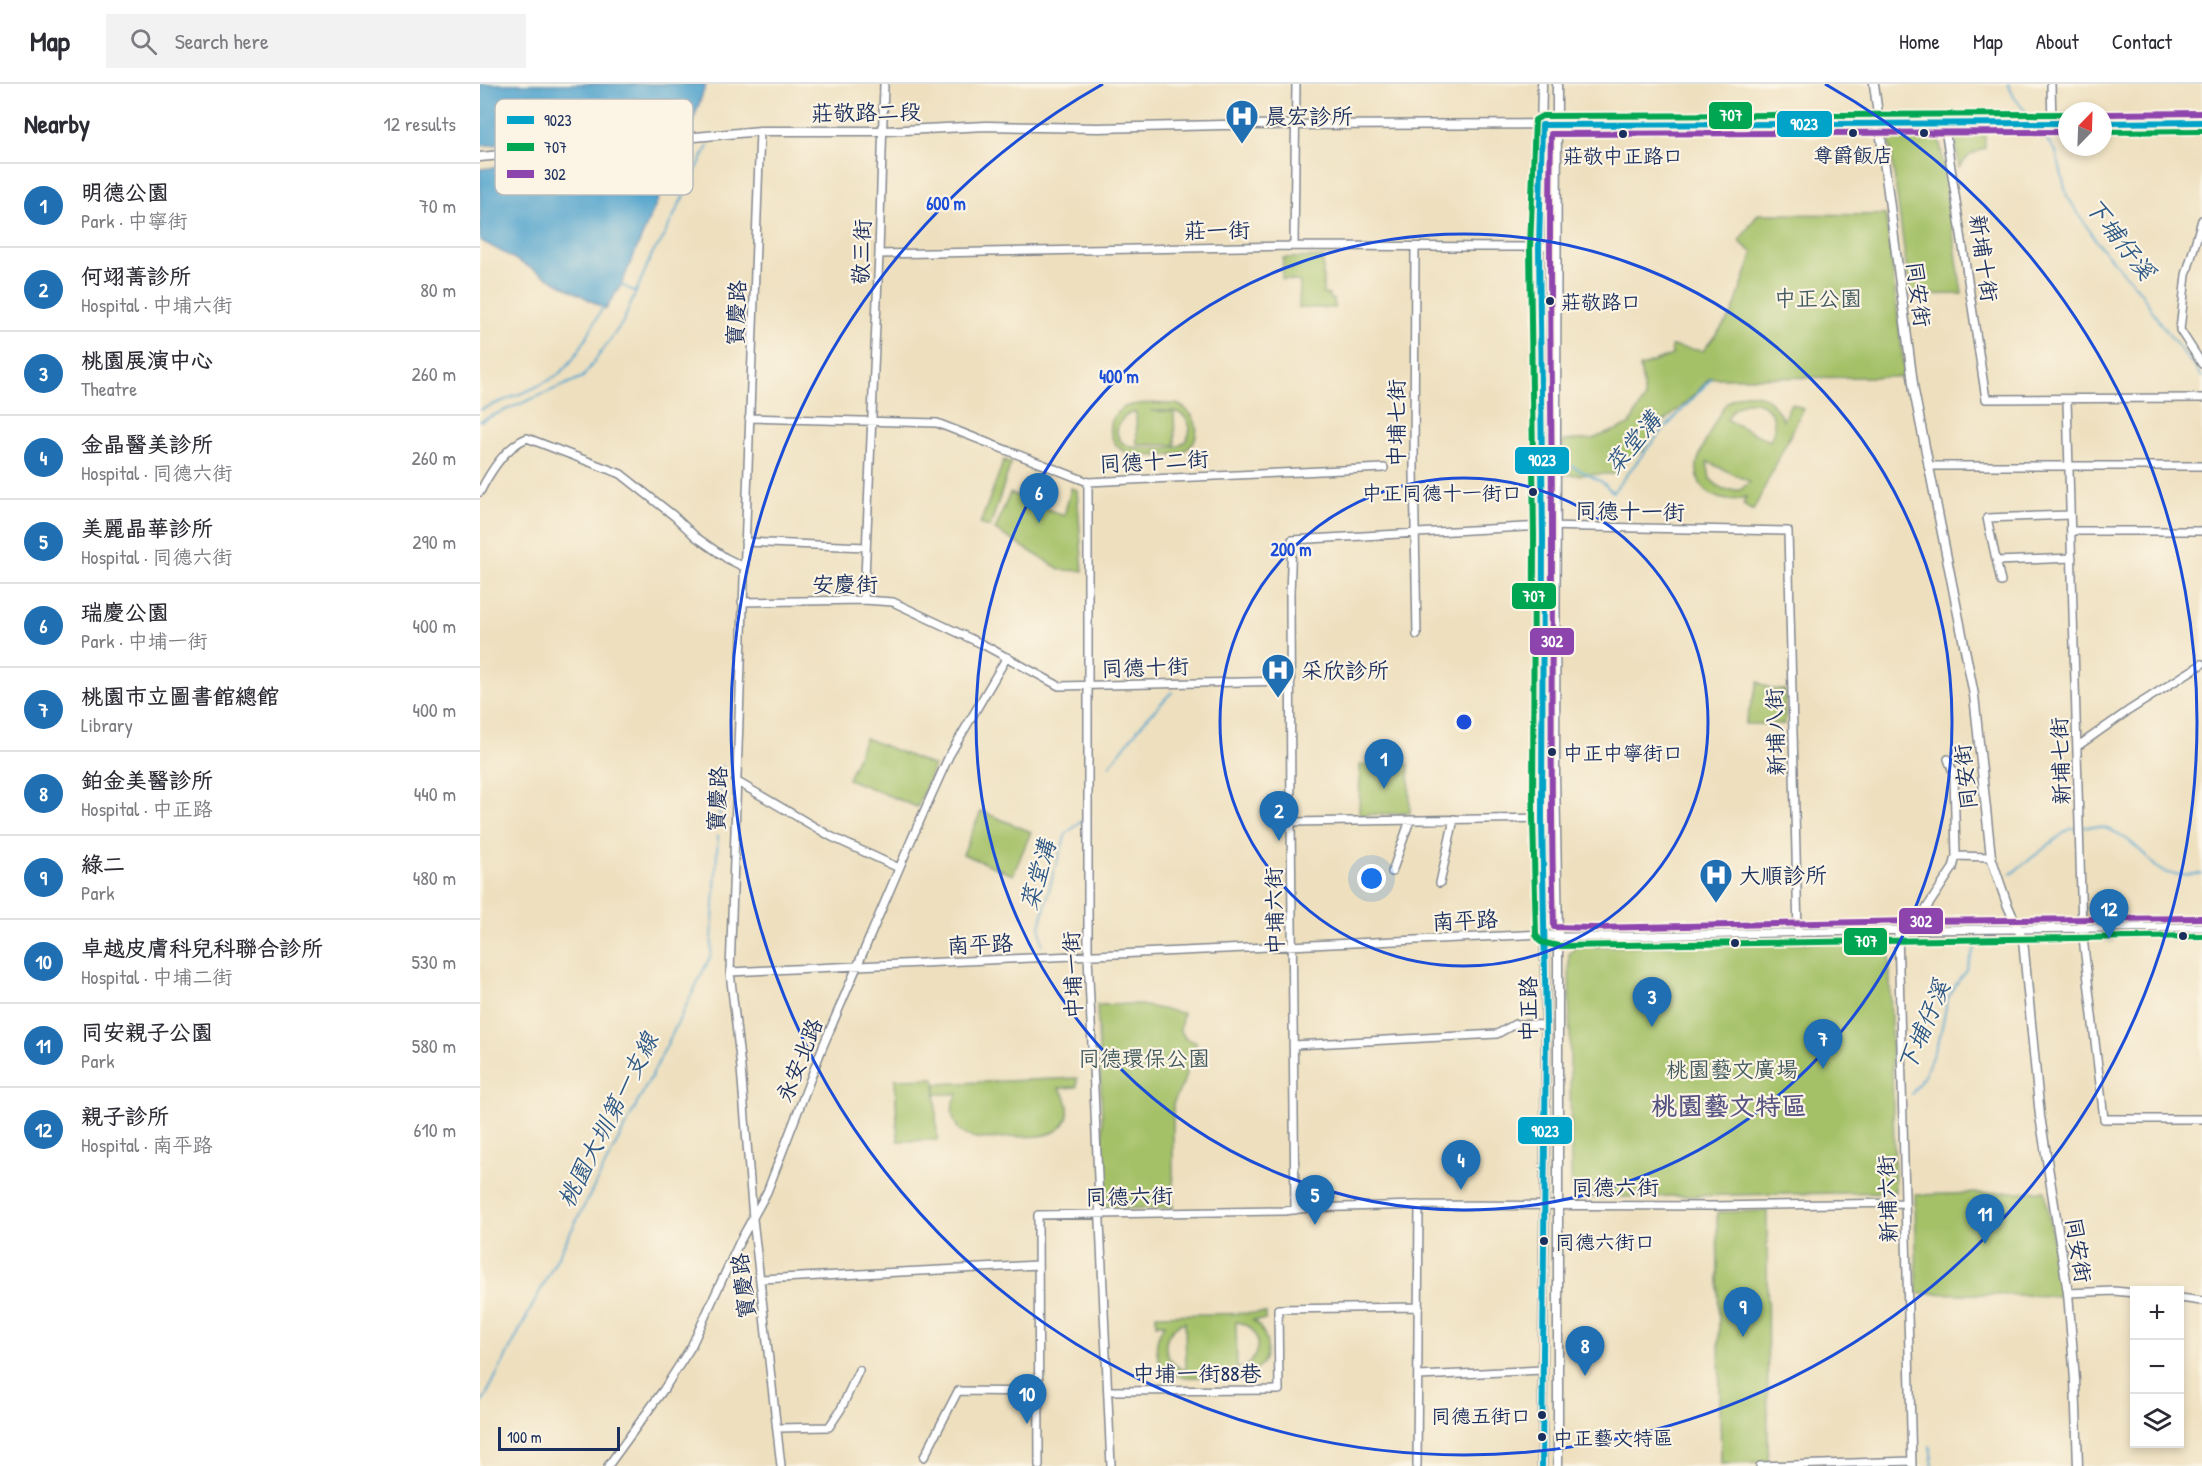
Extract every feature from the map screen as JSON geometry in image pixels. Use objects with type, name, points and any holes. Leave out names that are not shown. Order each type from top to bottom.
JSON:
[{"type":"street","name":"敬三街","points":[[864,600],[884,84]]},
{"type":"street","points":[[1294,246],[1296,84]]},
{"type":"street","name":"中正路","points":[[1542,84],[1539,248],[1543,526],[1542,818],[1546,1025],[1542,1466]]},
{"type":"street","name":"中正路","points":[[1557,84],[1558,1466]]},
{"type":"street","name":"同安街","points":[[1874,84],[1910,363],[1928,466],[1974,695],[1991,857],[2007,904],[2023,940],[2026,959],[2040,1116],[2068,1293],[2075,1380],[2078,1466]]},
{"type":"street","points":[[2048,123],[2051,84]]},
{"type":"street","name":"新埔十街","points":[[1944,122],[1986,399],[2067,400]]},
{"type":"street","points":[[2112,123],[2202,122]]},
{"type":"street","name":"莊敬路二段","points":[[693,137],[760,131],[986,126],[1098,128],[2058,123]]},
{"type":"street","name":"寶慶路","points":[[760,131],[730,972],[741,1068],[753,1219],[782,1466]]},
{"type":"street","name":"莊敬路二段","points":[[480,157],[495,156]]},
{"type":"street","points":[[2202,220],[2186,275],[2180,330],[2202,364]]},
{"type":"street","name":"莊一街","points":[[879,254],[1294,246],[1556,248]]},
{"type":"street","name":"中埔七街","points":[[1415,248],[1414,534],[1417,635]]},
{"type":"street","points":[[2067,400],[2202,398]]},
{"type":"street","name":"新埔七街","points":[[2067,400],[2082,928],[2104,1119],[2202,1119]]},
{"type":"street","points":[[749,418],[871,422]]},
{"type":"street","name":"同德十二街","points":[[871,422],[937,423],[1088,482],[1384,468]]},
{"type":"street","points":[[480,492],[496,464],[520,441],[527,438],[621,474],[674,516],[696,537],[726,558],[744,567]]},
{"type":"street","points":[[1928,466],[2202,466]]},
{"type":"street","name":"中埔一街","points":[[1088,482],[1088,956],[1112,1466]]},
{"type":"street","points":[[2001,582],[1987,518],[2070,515]]},
{"type":"street","name":"同德十一街","points":[[1292,540],[1543,526],[1788,531]]},
{"type":"street","name":"新埔八街","points":[[1788,531],[1798,933]]},
{"type":"street","points":[[2071,531],[2202,531]]},
{"type":"street","name":"中埔六街","points":[[1292,540],[1290,594],[1291,822],[1296,1210]]},
{"type":"street","points":[[745,542],[866,547]]},
{"type":"street","points":[[1997,561],[2072,558]]},
{"type":"street","name":"安慶街","points":[[742,602],[864,600],[893,602],[1007,657]]},
{"type":"street","name":"同德十街","points":[[1007,657],[1059,686],[1291,681]]},
{"type":"street","name":"永安北路","points":[[608,1466],[664,1389],[691,1347],[739,1243],[767,1192],[856,968],[949,756],[1007,657]]},
{"type":"street","points":[[2078,746],[2202,664]]},
{"type":"street","points":[[1912,930],[1953,868],[1956,856],[1954,775],[1948,759]]},
{"type":"street","points":[[736,781],[832,837],[899,868]]},
{"type":"street","points":[[1291,822],[1556,818]]},
{"type":"street","points":[[1440,883],[1455,819]]},
{"type":"street","points":[[1392,872],[1410,820]]},
{"type":"street","points":[[1956,856],[1991,857]]},
{"type":"street","name":"南平路","points":[[730,972],[856,968],[1545,934],[1558,938],[1912,930],[2202,927]]},
{"type":"street","name":"新埔六街","points":[[1898,931],[1912,1463]]},
{"type":"street","points":[[1294,1045],[1497,1034],[1515,1024],[1546,1025]]},
{"type":"street","name":"同德六街","points":[[1038,1265],[1038,1215],[1285,1211],[1419,1205],[1905,1203]]},
{"type":"street","points":[[1417,1466],[1419,1205]]},
{"type":"street","points":[[761,1279],[1038,1265],[1039,1466]]},
{"type":"street","points":[[2068,1293],[2130,1293]]},
{"type":"street","points":[[2184,1299],[2202,1301]]},
{"type":"street","name":"中埔一街88巷","points":[[1109,1391],[1279,1390],[1278,1310],[1419,1307]]},
{"type":"street","points":[[777,1428],[829,1427],[841,1409],[859,1370]]},
{"type":"street","points":[[1419,1376],[1542,1370]]},
{"type":"street","points":[[924,1457],[958,1391],[1039,1392]]},
{"type":"street","points":[[1760,1466],[1912,1463]]},
{"type":"green space","points":[[1939,135],[1962,294],[1910,295],[1889,136]]},
{"type":"green space","points":[[1955,136],[1985,136],[1985,148],[1970,155],[1959,167]]},
{"type":"green space","name":"中正公園","points":[[1758,214],[1886,215],[1905,377],[1710,378],[1686,403],[1652,432],[1643,450],[1624,461],[1614,474],[1565,475],[1563,441],[1592,439],[1629,425],[1645,398],[1640,367],[1672,355],[1671,346],[1703,351],[1732,314],[1753,253],[1739,241]]},
{"type":"green space","points":[[1323,257],[1323,294],[1329,295],[1329,298],[1334,300],[1335,308],[1299,308],[1300,282],[1282,279],[1283,258]]},
{"type":"green space","points":[[1744,394],[1758,395],[1768,400],[1783,420],[1791,403],[1803,409],[1753,511],[1743,505],[1746,497],[1729,500],[1712,495],[1701,484],[1697,466],[1714,423],[1724,407],[1733,398]],"holes":[[[1746,402],[1762,404],[1771,413],[1774,426],[1770,441],[1727,420],[1732,410]],[[1708,462],[1750,482],[1740,490],[1723,490],[1710,479]]]},
{"type":"green space","points":[[1150,403],[1176,404],[1190,413],[1196,426],[1194,440],[1190,447],[1182,452],[1158,456],[1132,454],[1124,451],[1113,440],[1111,425],[1113,418],[1125,407]],"holes":[[[1150,411],[1169,411],[1180,413],[1188,421],[1190,428],[1188,437],[1178,446],[1163,448],[1130,447],[1121,441],[1118,436],[1118,426],[1125,417],[1136,412],[1137,445],[1175,445],[1174,412]]]},
{"type":"green space","points":[[1004,460],[1011,463],[990,527],[980,524]]},
{"type":"green space","points":[[1071,488],[1077,490],[1083,571],[1061,570],[995,530],[1010,493],[1064,516]]},
{"type":"green space","points":[[1758,682],[1771,689],[1785,690],[1785,724],[1745,724]]},
{"type":"green space","points":[[865,738],[934,766],[917,807],[848,779]]},
{"type":"green space","points":[[1409,764],[1410,813],[1359,815],[1360,765]]},
{"type":"green space","points":[[981,811],[1031,832],[1013,875],[963,854]]},
{"type":"green space","name":"桃園藝文廣場","points":[[1889,941],[1895,1192],[1578,1198],[1571,1188],[1569,954],[1575,947]]},
{"type":"green space","name":"同德環保公園","points":[[1135,1004],[1183,1013],[1180,1030],[1186,1039],[1197,1042],[1190,1057],[1184,1081],[1173,1104],[1173,1208],[1106,1209],[1097,1005]]},
{"type":"green space","points":[[935,1078],[937,1140],[898,1141],[895,1079]]},
{"type":"green space","points":[[1077,1078],[1077,1087],[1059,1088],[1068,1105],[1068,1117],[1062,1127],[1041,1136],[989,1139],[971,1137],[958,1128],[952,1113],[958,1094],[936,1094],[936,1084]]},
{"type":"green space","points":[[2045,1191],[2062,1296],[1917,1293],[1915,1195]]},
{"type":"green space","points":[[1767,1211],[1768,1463],[1721,1464],[1717,1212]]},
{"type":"green space","points":[[1266,1313],[1266,1320],[1253,1320],[1265,1337],[1267,1349],[1265,1359],[1255,1371],[1239,1376],[1192,1377],[1171,1373],[1164,1368],[1157,1355],[1158,1339],[1165,1324],[1156,1324],[1156,1315]],"holes":[[[1185,1322],[1186,1369],[1185,1370],[1171,1360],[1166,1346],[1171,1332]],[[1236,1322],[1252,1329],[1257,1344],[1252,1360],[1246,1366],[1237,1369]]]},
{"type":"water","points":[[480,84],[706,84],[693,121],[693,99],[495,99],[495,145],[480,146]]},
{"type":"water","points":[[495,168],[495,195],[660,195],[621,285],[606,309],[480,240],[480,169]]},
{"type":"waterway","name":"下埔仔溪","points":[[2008,84],[2014,97],[2032,120]]},
{"type":"waterway","name":"下埔仔溪","points":[[2037,127],[2056,152],[2067,196],[2099,245],[2140,291],[2160,323],[2202,377]]},
{"type":"waterway","points":[[693,177],[708,146]]},
{"type":"waterway","points":[[480,421],[583,377],[623,322],[653,252],[661,242],[684,195]]},
{"type":"waterway","points":[[621,285],[636,292]]},
{"type":"waterway","points":[[480,410],[532,389],[560,373],[579,351],[603,307]]},
{"type":"waterway","name":"菜堂溝","points":[[1572,466],[1602,482],[1613,492],[1655,439],[1711,379]]},
{"type":"waterway","name":"菜堂溝","points":[[1109,766],[1146,719],[1172,692]]},
{"type":"waterway","name":"桃園大圳第一支線","points":[[719,822],[722,765]]},
{"type":"waterway","name":"菜堂溝","points":[[1042,945],[1040,926],[1066,834],[1083,820]]},
{"type":"waterway","name":"下埔仔溪","points":[[2082,827],[2100,827],[2116,833],[2131,842],[2164,872],[2181,875],[2202,874]]},
{"type":"waterway","name":"下埔仔溪","points":[[2011,874],[2069,829],[2077,828]]},
{"type":"waterway","name":"桃園大圳第一支線","points":[[480,1407],[654,1071],[711,955],[718,836]]},
{"type":"waterway","name":"下埔仔溪","points":[[1911,1095],[1925,1074],[1940,1036],[1948,998],[1966,972],[1979,937]]},
{"type":"waterway","name":"下埔仔溪","points":[[1930,1446],[1933,1466]]},
{"type":"transit line","name":"302","points":[[2112,114],[2202,113]]},
{"type":"transit line","name":"707","points":[[2058,114],[1542,116],[1535,120],[1530,248],[1534,536],[1533,818],[1536,935],[1541,942],[1558,946],[2202,936]]},
{"type":"transit line","name":"9023","points":[[2112,123],[2202,122]]},
{"type":"transit line","name":"9023","points":[[1542,125],[2058,123]]},
{"type":"transit line","name":"9023","points":[[1542,125],[1539,248],[1543,536],[1542,818],[1546,1025],[1542,1466]]},
{"type":"transit line","name":"707","points":[[2112,132],[2202,131]]},
{"type":"transit line","name":"302","points":[[2058,132],[1551,134],[1554,927],[2202,918]]},
{"type":"place","name":"尊爵飯店","points":[[1853,133]]},
{"type":"place","name":"莊敬中正路口","points":[[1623,134]]},
{"type":"place","name":"晨宏診所","points":[[1242,145]]},
{"type":"place","name":"莊敬路口","points":[[1550,301]]},
{"type":"place","name":"中正同德十一街口","points":[[1533,492]]},
{"type":"place","name":"瑞慶公園","points":[[1039,523]]},
{"type":"place","name":"采欣診所","points":[[1278,699]]},
{"type":"place","name":"中正中寧街口","points":[[1552,752]]},
{"type":"place","name":"明德公園","points":[[1384,789]]},
{"type":"place","name":"何翊菁診所","points":[[1279,841]]},
{"type":"place","name":"大順診所","points":[[1716,904]]},
{"type":"place","name":"親子診所","points":[[2109,939]]},
{"type":"place","name":"桃園展演中心","points":[[1652,1027]]},
{"type":"place","name":"桃園市立圖書館總館","points":[[1823,1069]]},
{"type":"place","name":"金晶醫美診所","points":[[1461,1190]]},
{"type":"place","name":"美麗晶華診所","points":[[1315,1225]]},
{"type":"place","name":"同德六街口","points":[[1544,1241]]},
{"type":"place","name":"同安親子公園","points":[[1985,1244]]},
{"type":"place","name":"綠二","points":[[1743,1337]]},
{"type":"place","name":"鉑金美醫診所","points":[[1585,1376]]},
{"type":"place","name":"同德五街口","points":[[1542,1415]]},
{"type":"place","name":"卓越皮膚科兒科聯合診所","points":[[1027,1424]]},
{"type":"place","name":"中正藝文特區","points":[[1542,1437]]},
{"type":"district","name":"桃園藝文特區","points":[[1729,1106]]}]
